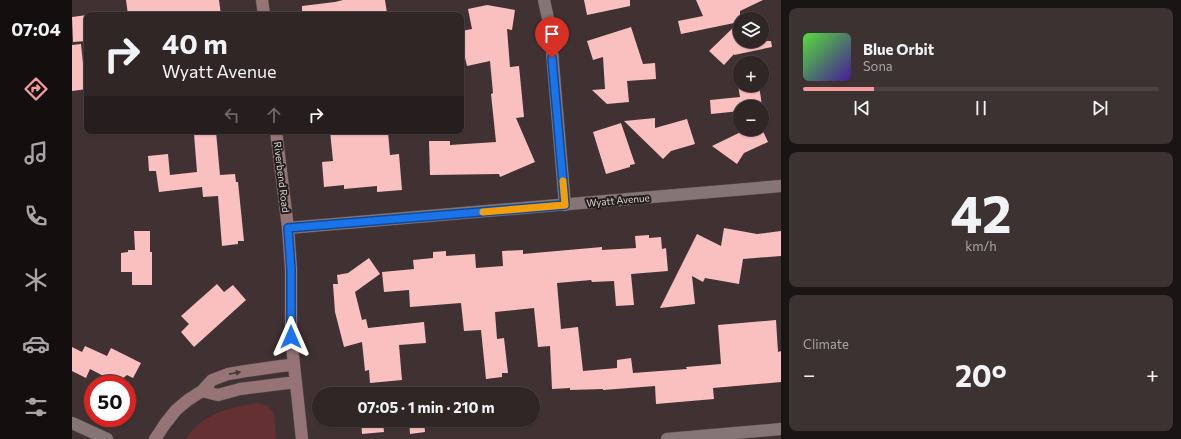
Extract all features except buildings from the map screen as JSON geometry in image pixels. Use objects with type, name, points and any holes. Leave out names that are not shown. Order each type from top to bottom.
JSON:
[{"type":"main road","points":[[262,0],[264,12]]},
{"type":"main road","name":"Riverbend Road","points":[[276,134],[288,228],[291,269],[291,337],[302,439]]},
{"type":"main road","points":[[155,439],[176,410],[202,391],[212,380],[228,374],[294,365]]},
{"type":"main road","points":[[202,391],[218,395],[240,389],[296,382]]},
{"type":"street","points":[[544,0],[550,28],[565,205]]},
{"type":"street","name":"Wyatt Avenue","points":[[288,228],[781,186]]},
{"type":"street","points":[[72,422],[107,439]]},
{"type":"street","points":[[667,439],[781,429]]},
{"type":"shaded area","points":[[259,403],[268,406],[274,414],[276,439],[186,439],[200,423],[209,417],[228,409]]},
{"type":"slow traffic","points":[[483,212],[565,205],[563,181]]},
{"type":"route","points":[[291,337],[291,269],[288,228],[565,205],[552,58]]}]
